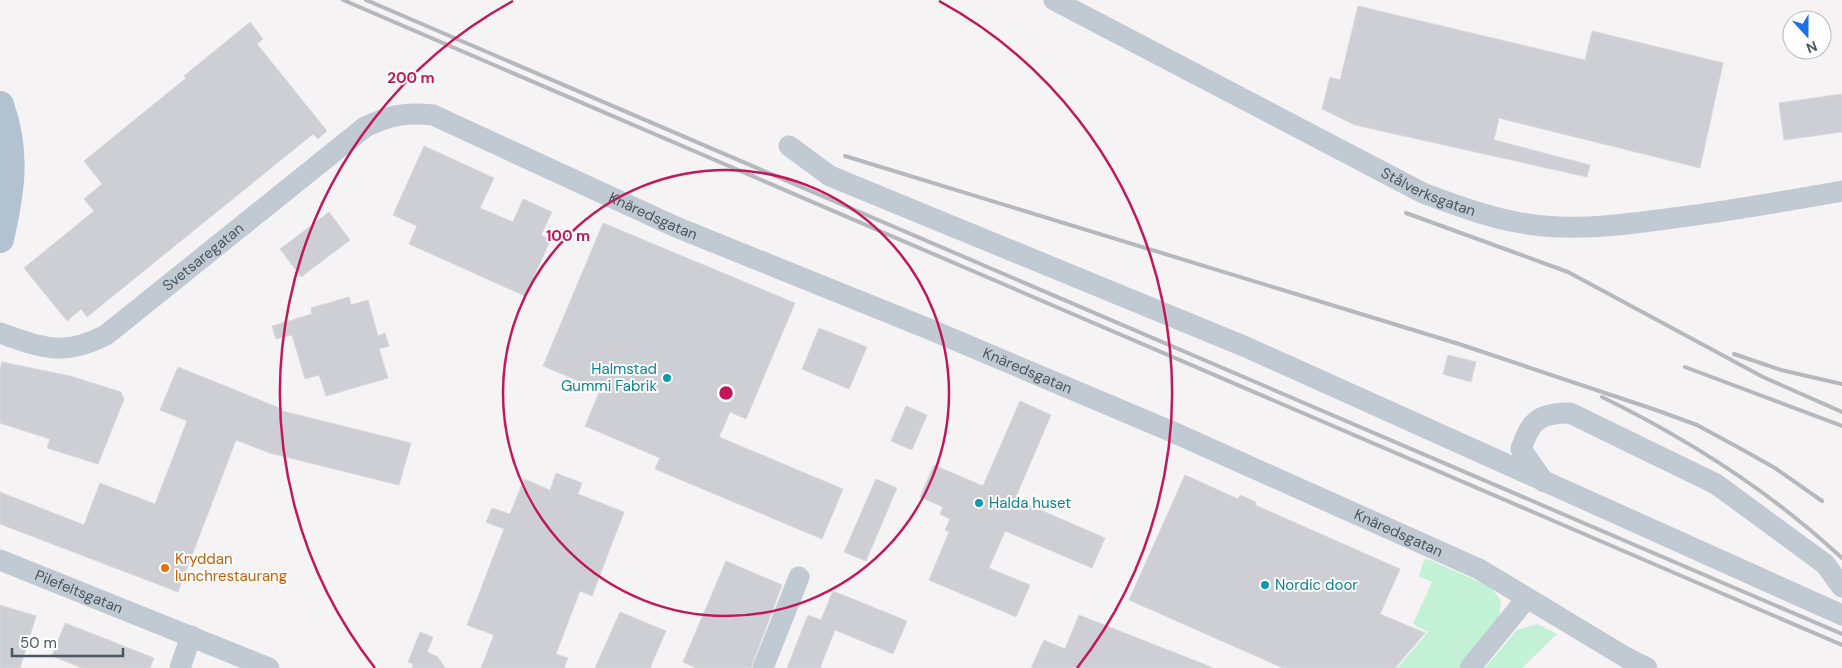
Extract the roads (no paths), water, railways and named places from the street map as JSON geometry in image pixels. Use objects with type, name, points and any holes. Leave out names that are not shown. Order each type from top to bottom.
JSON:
[{"type":"main road","points":[[0,105],[6,122],[10,149],[11,188],[0,239]]},
{"type":"street","name":"Stålverksgatan","points":[[1054,0],[1423,193],[1475,212],[1522,223],[1585,227],[1632,224],[1722,212],[1842,191]]},
{"type":"street","name":"Knäredsgatan","points":[[391,115],[412,112],[433,115],[676,227],[929,329],[1184,436],[1479,569],[1624,663],[1647,668]]},
{"type":"street","name":"Svetsaregatan","points":[[0,333],[35,346],[56,350],[89,344],[106,335],[365,127],[391,115]]},
{"type":"street","points":[[789,146],[830,176],[1246,347],[1842,615]]},
{"type":"street","points":[[1544,482],[1521,449],[1529,428],[1548,413],[1570,413],[1716,484],[1825,564],[1842,587]]},
{"type":"street","name":"Pilefeltsgatan","points":[[0,560],[269,668]]},
{"type":"street","points":[[763,668],[799,578]]},
{"type":"street","points":[[1470,668],[1526,599]]},
{"type":"street","points":[[180,668],[191,636]]},
{"type":"railway","points":[[343,0],[1842,645]]},
{"type":"railway","points":[[366,0],[1842,634]]},
{"type":"railway","points":[[845,156],[1459,344],[1656,410],[1697,425],[1743,450],[1775,468],[1822,501]]},
{"type":"railway","points":[[1406,213],[1568,272],[1763,377],[1842,412]]},
{"type":"railway","points":[[1734,354],[1781,370],[1842,384]]},
{"type":"railway","points":[[1685,367],[1842,426]]},
{"type":"railway","points":[[1602,397],[1666,431],[1728,468],[1787,511],[1842,558]]},
{"type":"place","name":"Halmstad Gummi Fabrik","points":[[667,378]]},
{"type":"place","name":"Halda huset","points":[[979,503]]},
{"type":"place","name":"Kryddan lunchrestaurang","points":[[165,568]]},
{"type":"place","name":"Nordic door","points":[[1265,585]]}]
